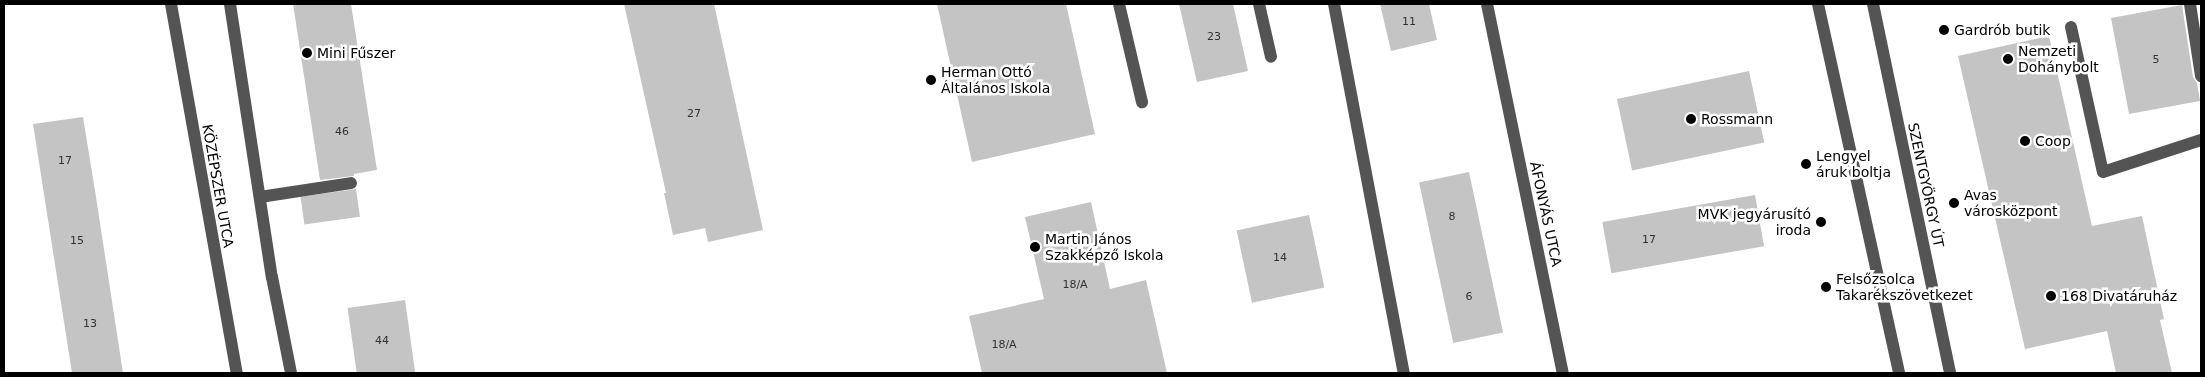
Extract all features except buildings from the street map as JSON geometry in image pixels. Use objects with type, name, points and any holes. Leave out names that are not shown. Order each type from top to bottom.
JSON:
[{"type":"street","name":"KÖZÉPSZER UTCA","points":[[171,4],[237,373]]},
{"type":"street","points":[[230,4],[260,197],[291,373]]},
{"type":"street","points":[[1119,4],[1142,102]]},
{"type":"street","points":[[1259,4],[1271,57]]},
{"type":"street","points":[[1334,4],[1353,100],[1356,132],[1404,373]]},
{"type":"street","name":"ÁFONYÁS UTCA","points":[[1487,4],[1563,373]]},
{"type":"street","points":[[1818,4],[1899,373]]},
{"type":"street","name":"SZENTGYÖRGY ÚT","points":[[1873,4],[1950,373]]},
{"type":"street","points":[[2190,4],[2201,76]]},
{"type":"street","points":[[2071,27],[2103,172],[2201,140]]},
{"type":"street","points":[[260,197],[351,183]]},
{"type":"place","name":"Gardrób butik","points":[[1944,30]]},
{"type":"place","name":"Mini Fűszer","points":[[307,53]]},
{"type":"place","name":"Nemzeti Dohánybolt","points":[[2008,59]]},
{"type":"place","name":"Herman Ottó Általános Iskola","points":[[931,80]]},
{"type":"place","name":"Rossmann","points":[[1691,119]]},
{"type":"place","name":"Coop","points":[[2025,141]]},
{"type":"place","name":"Lengyel áruk boltja","points":[[1806,164]]},
{"type":"place","name":"Avas városközpont","points":[[1954,203]]},
{"type":"place","name":"MVK jegyárusító iroda","points":[[1821,222]]},
{"type":"place","name":"Martin János Szakképző Iskola","points":[[1035,247]]},
{"type":"place","name":"Felsőzsolca Takarékszövetkezet","points":[[1826,287]]},
{"type":"place","name":"168 Divatáruház","points":[[2051,296]]}]
